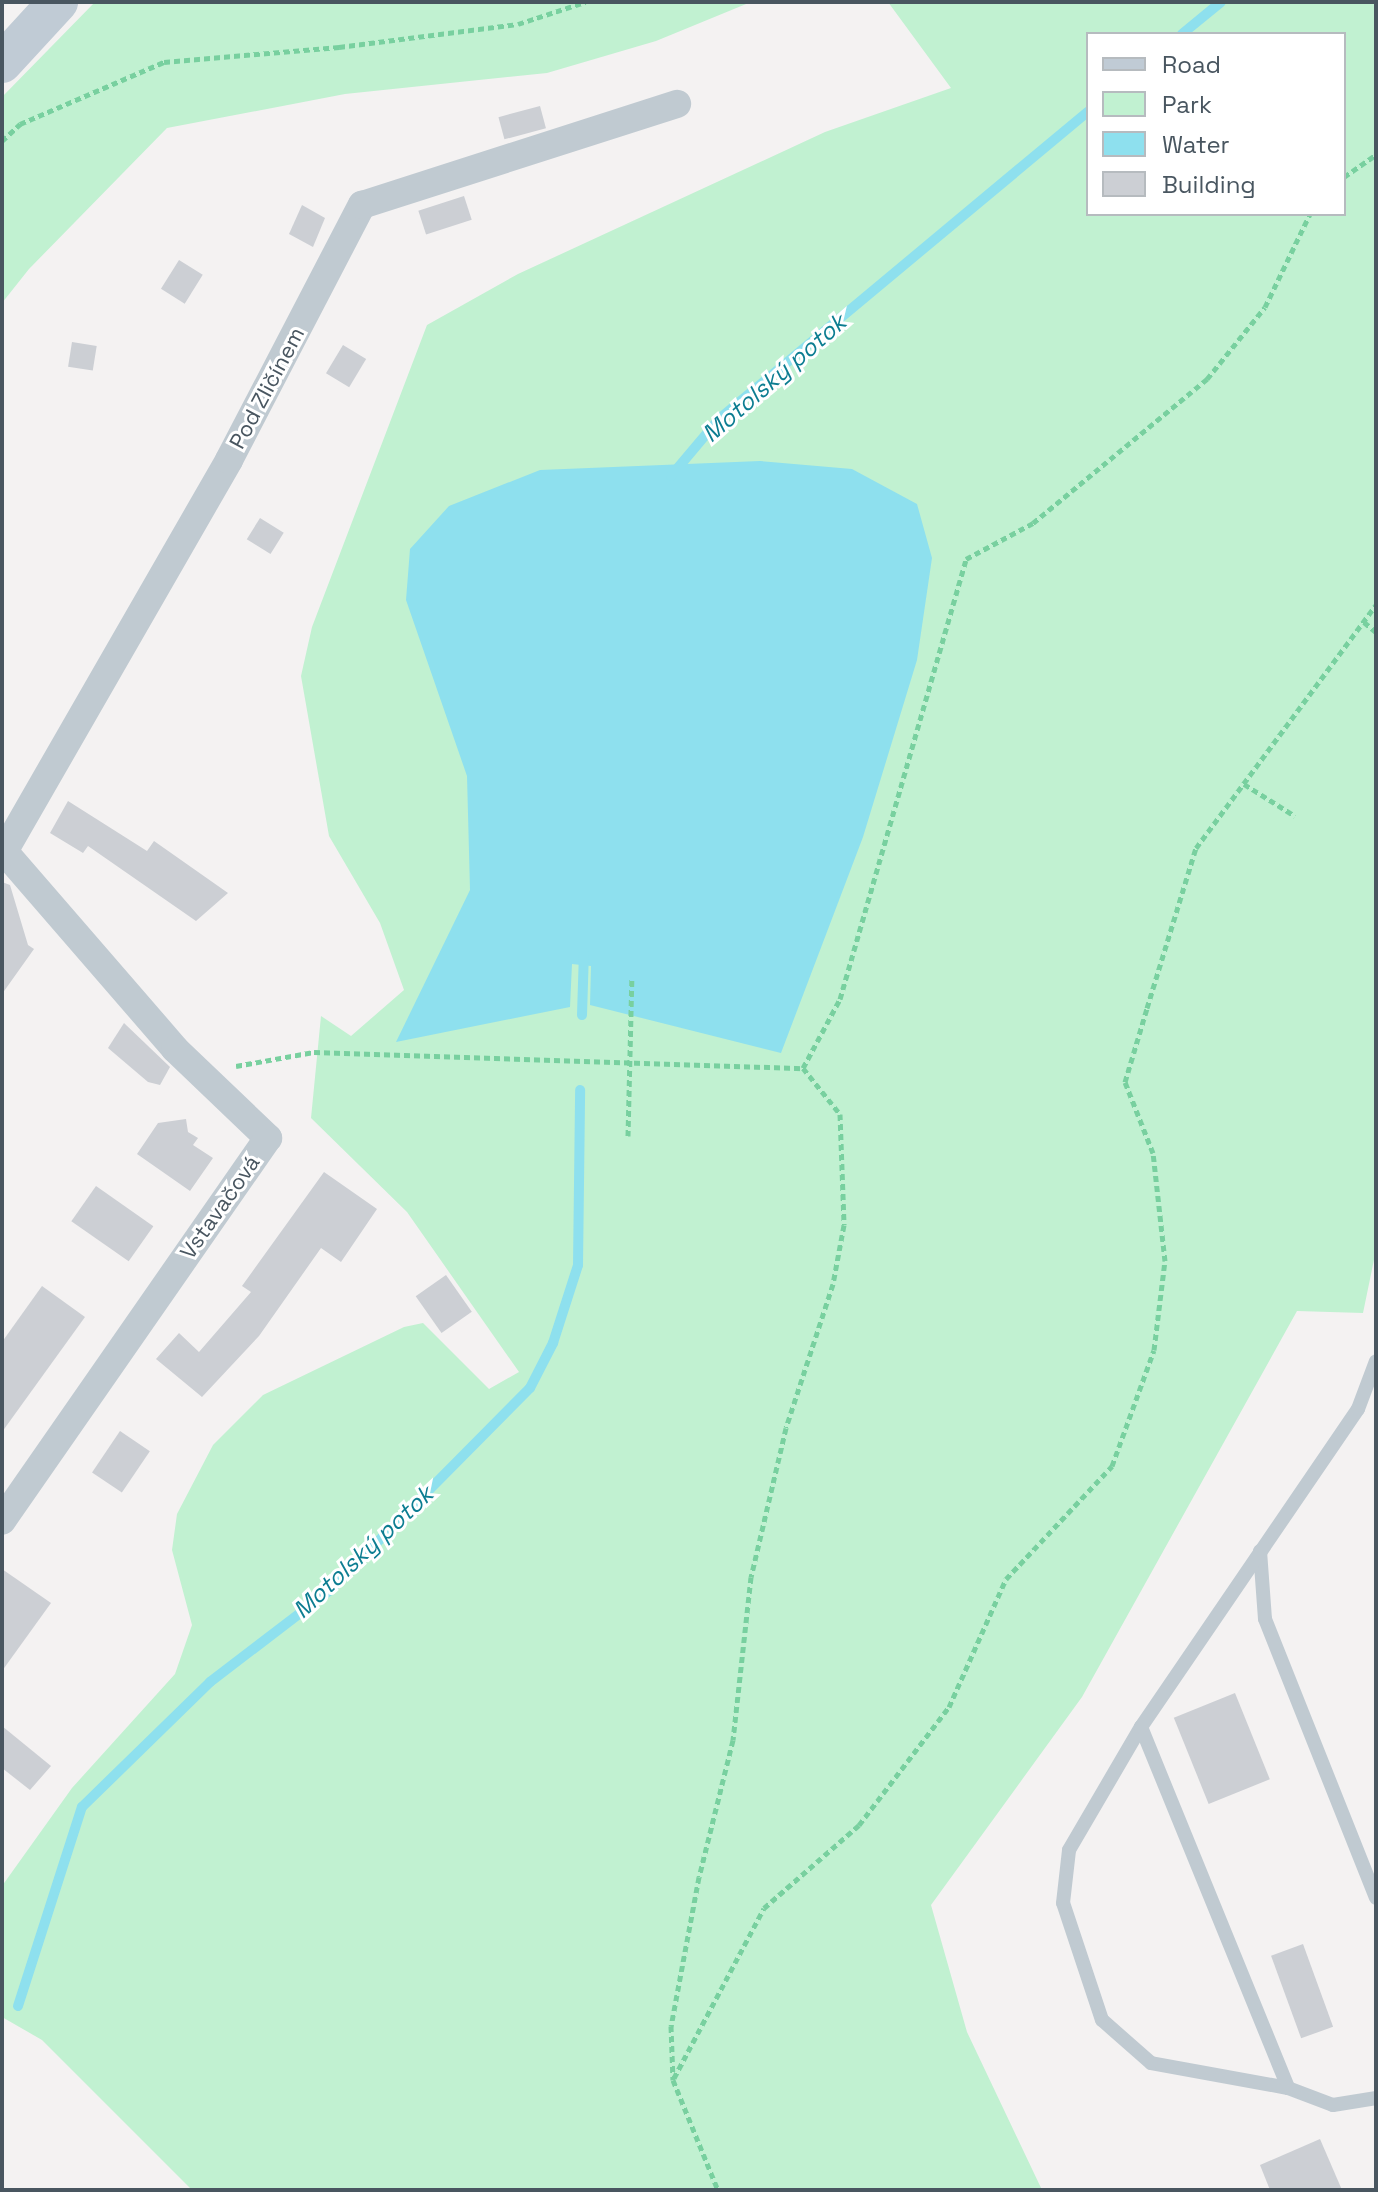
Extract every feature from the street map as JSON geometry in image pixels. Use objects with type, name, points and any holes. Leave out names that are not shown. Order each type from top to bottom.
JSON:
[{"type":"street","points":[[2,63],[58,2]]},
{"type":"street","name":"Pod Zličínem","points":[[3,851],[229,460],[362,205],[677,104]]},
{"type":"street","name":"Vstavačová","points":[[2,1521],[268,1138],[199,1072],[3,851]]},
{"type":"lane","points":[[1376,1361],[1358,1409],[1141,1727],[1069,1850],[1063,1903],[1102,2020],[1151,2063],[1288,2088],[1333,2105],[1376,2098]]},
{"type":"lane","points":[[1260,1551],[1265,1619],[1376,1898]]},
{"type":"lane","points":[[1141,1727],[1288,2088]]},
{"type":"path","points":[[2,141],[20,124],[164,62],[339,47],[518,24],[585,2]]},
{"type":"path","points":[[1346,176],[1376,155]]},
{"type":"path","points":[[803,1068],[840,999],[966,559],[1033,523],[1207,379],[1265,307],[1309,216]]},
{"type":"path","points":[[673,2080],[764,1908],[859,1825],[949,1707],[1006,1579],[1112,1466],[1154,1350],[1165,1261],[1153,1153],[1125,1082],[1196,848],[1376,605]]},
{"type":"path","points":[[1364,622],[1376,632]]},
{"type":"path","points":[[1244,784],[1295,816]]},
{"type":"path","points":[[628,1136],[632,977]]},
{"type":"path","points":[[199,1072],[314,1052],[803,1068],[840,1114],[844,1225],[833,1284],[786,1428],[751,1577],[733,1740],[699,1877],[671,2026],[673,2080],[718,2190]]},
{"type":"green space","points":[[95,2],[751,2],[656,41],[547,73],[345,94],[167,128],[29,269],[2,303],[2,97]]},
{"type":"green space","points":[[888,2],[1376,2],[1376,1250],[1363,1313],[1297,1311],[1082,1697],[931,1905],[967,2032],[1042,2190],[192,2190],[42,2040],[2,2017],[2,1886],[72,1788],[175,1674],[192,1625],[172,1550],[177,1514],[213,1445],[263,1395],[404,1327],[423,1323],[489,1389],[519,1372],[407,1212],[311,1118],[321,1016],[351,1036],[404,990],[380,923],[329,836],[301,676],[312,627],[427,325],[518,274],[825,132],[951,88]]},
{"type":"water","points":[[760,461],[852,469],[917,504],[932,558],[917,660],[863,837],[781,1053],[590,1005],[591,966],[572,964],[570,1007],[396,1042],[470,890],[467,776],[406,600],[410,549],[449,506],[540,470]]},
{"type":"building","points":[[540,106],[546,128],[504,139],[498,117]]},
{"type":"building","points":[[464,196],[472,220],[426,235],[418,211]]},
{"type":"building","points":[[302,205],[325,218],[313,247],[289,234]]},
{"type":"building","points":[[179,260],[203,275],[185,304],[161,289]]},
{"type":"building","points":[[72,342],[97,346],[93,371],[68,367]]},
{"type":"building","points":[[343,345],[366,359],[349,387],[326,373]]},
{"type":"building","points":[[260,518],[284,533],[270,554],[247,539]]},
{"type":"building","points":[[68,801],[147,851],[154,841],[228,893],[196,921],[88,846],[83,853],[50,833]]},
{"type":"building","points":[[2,882],[10,885],[28,945],[34,949],[2,994]]},
{"type":"building","points":[[124,1023],[170,1067],[160,1085],[148,1082],[108,1048]]},
{"type":"building","points":[[186,1119],[188,1132],[198,1138],[193,1145],[213,1158],[190,1191],[137,1154],[158,1123]]},
{"type":"building","points":[[324,1172],[377,1209],[341,1262],[321,1248],[259,1336],[202,1397],[156,1359],[179,1333],[199,1352],[251,1292],[242,1286]]},
{"type":"building","points":[[96,1186],[153,1226],[129,1261],[71,1221]]},
{"type":"building","points":[[446,1275],[472,1312],[442,1333],[416,1296]]},
{"type":"building","points":[[42,1286],[85,1317],[2,1432],[2,1342]]},
{"type":"building","points":[[120,1431],[150,1451],[122,1493],[92,1472]]},
{"type":"building","points":[[2,1569],[51,1603],[2,1671]]},
{"type":"building","points":[[1235,1693],[1270,1779],[1209,1804],[1174,1718]]},
{"type":"building","points":[[2,1726],[51,1766],[30,1790],[2,1768]]},
{"type":"building","points":[[1303,1944],[1333,2027],[1301,2038],[1271,1956]]},
{"type":"building","points":[[1320,2139],[1342,2190],[1270,2190],[1260,2165]]},
{"type":"waterway","name":"Motolský potok","points":[[1184,32],[1221,2]]},
{"type":"waterway","name":"Motolský potok","points":[[671,476],[719,419],[1086,114]]},
{"type":"waterway","name":"Motolský potok","points":[[582,1015],[584,953]]},
{"type":"waterway","name":"Motolský potok","points":[[18,2006],[82,1807],[210,1682],[329,1591],[530,1388],[553,1343],[578,1265],[580,1090]]}]
